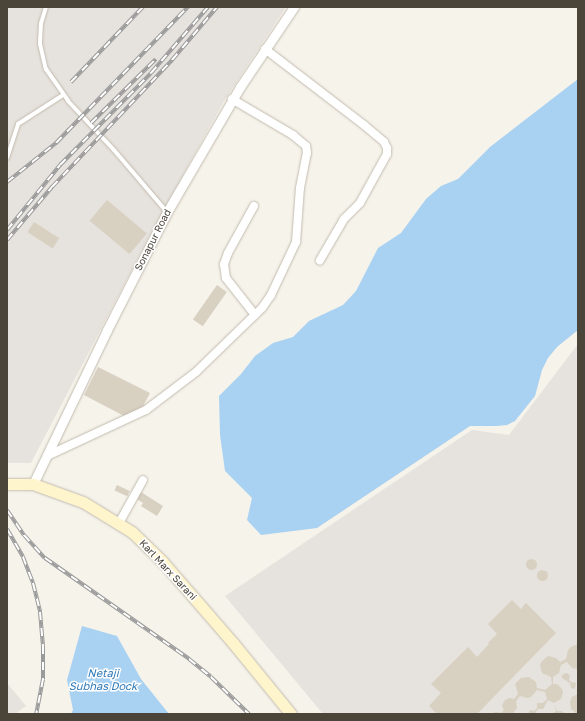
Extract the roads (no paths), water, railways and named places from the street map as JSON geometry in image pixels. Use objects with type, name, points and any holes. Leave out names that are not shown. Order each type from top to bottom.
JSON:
[{"type":"main road","name":"Karl Marx Sarani","points":[[7,484],[33,484],[83,502],[132,532],[162,560],[291,714]]},
{"type":"street","name":"Sonapur Road","points":[[33,484],[49,455],[107,330],[167,212],[232,99],[294,7]]},
{"type":"street","points":[[265,49],[364,125],[384,142],[387,148],[387,154],[360,203],[344,219],[320,260]]},
{"type":"street","points":[[49,455],[146,410],[196,372],[255,315],[272,294],[283,268],[295,246],[300,188],[307,153],[306,146],[293,135],[232,99]]},
{"type":"street","points":[[254,206],[228,253],[224,264],[226,278],[255,315]]},
{"type":"street","points":[[119,523],[143,480]]},
{"type":"lane","points":[[46,7],[41,23],[40,44],[46,69],[63,94],[114,150],[167,212]]},
{"type":"lane","points":[[7,158],[18,124],[63,94]]},
{"type":"water","points":[[578,79],[578,330],[557,347],[548,358],[542,370],[535,396],[515,421],[507,425],[470,426],[317,528],[261,535],[247,520],[252,498],[225,471],[220,435],[219,396],[241,374],[255,356],[273,343],[293,337],[309,321],[343,305],[356,291],[378,248],[401,233],[426,199],[441,186],[458,179],[490,147]]},
{"type":"water","name":"Netaji Subhas Dock","points":[[82,626],[117,636],[141,679],[169,714],[71,714],[73,710],[67,680]]},
{"type":"railway","points":[[71,82],[143,7]]},
{"type":"railway","points":[[7,182],[56,143],[188,7]]},
{"type":"railway","points":[[7,230],[60,165],[151,73],[208,7]]},
{"type":"railway","points":[[7,240],[52,187],[172,60],[217,7]]},
{"type":"railway","points":[[91,123],[156,59]]},
{"type":"railway","points":[[7,510],[24,535],[45,558],[189,659],[211,677],[249,714]]},
{"type":"railway","points":[[7,529],[23,557],[33,583],[40,612],[43,646],[43,679],[36,714]]}]
